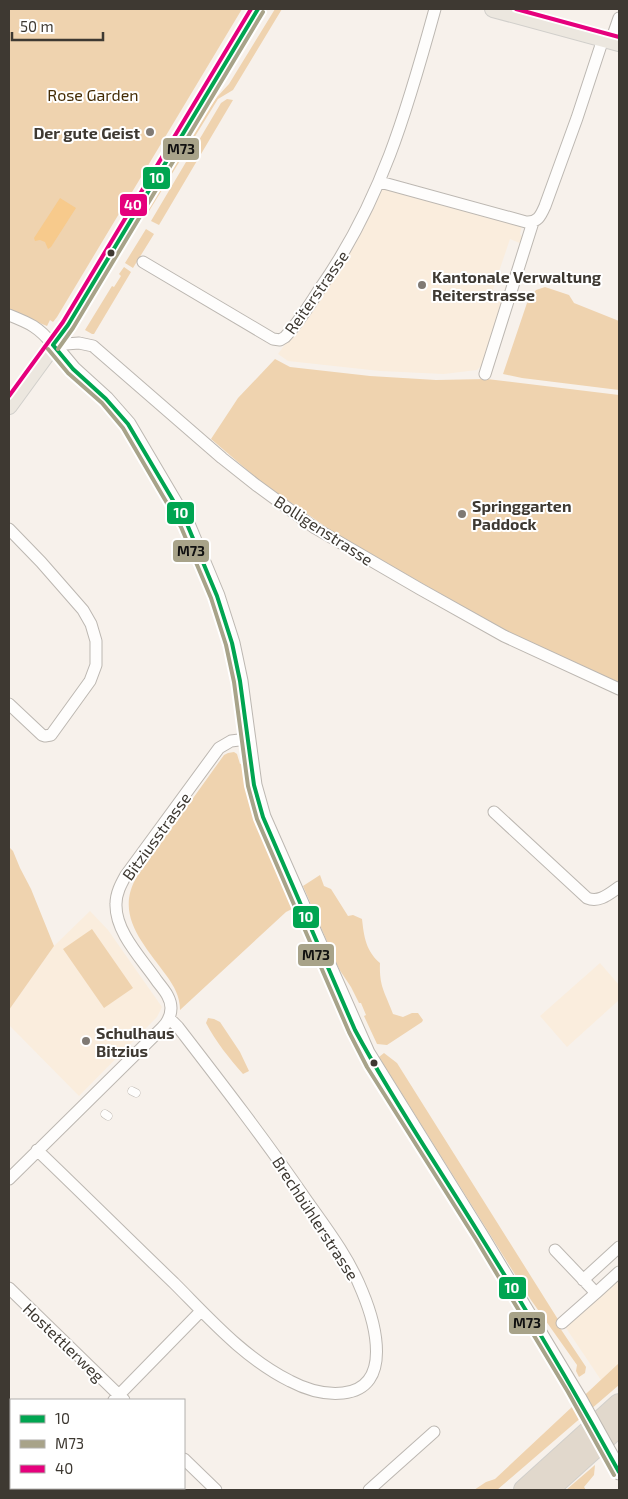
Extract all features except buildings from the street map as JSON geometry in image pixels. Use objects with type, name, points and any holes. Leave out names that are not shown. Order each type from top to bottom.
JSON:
[{"type":"highway","points":[[524,1490],[619,1404]]},
{"type":"highway","points":[[548,1490],[619,1426]]},
{"type":"main road","points":[[9,406],[68,324],[258,9]]},
{"type":"main road","points":[[493,9],[611,41]]},
{"type":"main road","points":[[53,345],[73,369],[125,419],[187,524],[217,596],[232,643],[240,680],[254,785],[263,817],[362,1045],[579,1399],[616,1467]]},
{"type":"street","name":"Reiterstrasse","points":[[144,262],[273,339],[280,340],[288,334],[337,264],[364,216],[380,182],[406,109],[435,9]]},
{"type":"street","points":[[380,182],[526,222],[533,222],[543,212],[577,118],[611,41],[619,18]]},
{"type":"street","points":[[485,374],[533,222]]},
{"type":"street","points":[[9,315],[32,324],[44,333],[53,345]]},
{"type":"street","name":"Bolligenstrasse","points":[[53,345],[79,343],[93,346],[256,485],[327,535],[504,636],[619,689]]},
{"type":"street","points":[[9,529],[42,562],[82,610],[91,624],[96,641],[96,665],[90,681],[54,731],[48,736],[42,735],[9,704]]},
{"type":"street","name":"Bitziusstrasse","points":[[169,1018],[171,1008],[168,996],[128,940],[118,921],[117,896],[126,875],[219,748],[231,741],[247,739]]},
{"type":"street","points":[[494,812],[587,898],[601,899],[619,887]]},
{"type":"street","points":[[9,1179],[162,1028],[169,1018]]},
{"type":"street","name":"Brechbühlerstrasse","points":[[37,1150],[201,1311],[258,1362],[308,1389],[330,1394],[348,1393],[364,1386],[372,1374],[376,1352],[374,1328],[362,1290],[351,1268],[324,1226],[248,1118],[169,1018]]},
{"type":"street","points":[[583,1280],[619,1247]]},
{"type":"street","points":[[555,1250],[596,1293]]},
{"type":"street","points":[[562,1323],[619,1272]]},
{"type":"street","name":"Hostettlerweg","points":[[9,1288],[119,1399]]},
{"type":"street","points":[[119,1399],[201,1311]]},
{"type":"street","points":[[369,1490],[434,1432]]},
{"type":"street","points":[[185,1460],[216,1490]]},
{"type":"shaded area","points":[[382,188],[522,225],[520,234],[524,244],[483,364],[477,370],[444,374],[380,371],[288,361],[278,354],[341,266],[358,237]],"holes":[[[510,239],[522,244],[503,302],[490,298]]]},
{"type":"shaded area","points":[[60,198],[76,208],[48,249],[45,242],[35,241],[34,238]]},
{"type":"shaded area","points":[[90,911],[108,930],[162,1007],[157,1017],[79,1096],[9,1025],[9,1010],[54,946]]},
{"type":"shaded area","points":[[600,963],[619,985],[619,1000],[567,1047],[540,1016]]},
{"type":"shaded area","points":[[619,1277],[619,1363],[601,1380],[564,1325]]},
{"type":"green space","name":"Rose Garden","points":[[9,9],[242,9],[57,317],[53,322],[50,320],[47,326],[9,311]]},
{"type":"green space","points":[[275,9],[282,9],[233,90],[218,99],[146,216],[146,213],[205,114],[229,84]]},
{"type":"green space","points":[[227,99],[233,100],[159,225],[151,221],[221,103]]},
{"type":"green space","points":[[146,229],[154,234],[133,268],[125,263]]},
{"type":"green space","points":[[124,267],[131,272],[94,334],[92,334],[85,330],[112,286],[114,287],[121,276],[119,274]]},
{"type":"green space","points":[[545,287],[569,295],[574,303],[619,321],[619,390],[503,374],[528,300],[536,290]]},
{"type":"green space","name":"Springgarten Paddock","points":[[275,359],[290,367],[370,376],[436,380],[487,379],[619,395],[619,683],[544,650],[497,626],[336,534],[260,481],[211,439],[238,398]]},
{"type":"green space","points":[[234,752],[237,754],[240,764],[243,763],[258,819],[294,908],[286,912],[180,1010],[178,996],[174,987],[134,928],[130,916],[129,903],[131,889],[138,875],[224,755]]},
{"type":"green space","points":[[9,847],[13,851],[31,889],[54,946],[9,1010]]},
{"type":"green space","points":[[320,875],[324,886],[331,889],[348,916],[353,915],[362,919],[366,943],[380,963],[382,984],[393,1014],[403,1017],[412,1013],[418,1013],[423,1020],[387,1045],[377,1044],[364,1016],[366,1015],[361,1003],[359,1003],[339,969],[303,886]]},
{"type":"green space","points":[[92,929],[133,988],[104,1008],[63,949]]},
{"type":"green space","points":[[208,1018],[220,1022],[240,1052],[249,1071],[243,1074],[228,1056],[206,1023]]},
{"type":"green space","points":[[384,1053],[397,1063],[559,1321],[558,1325],[586,1367],[585,1373],[579,1377],[576,1371],[577,1365],[531,1300],[379,1057]]},
{"type":"green space","points":[[619,1363],[619,1385],[497,1490],[474,1490],[486,1482],[495,1479]]},
{"type":"green space","points":[[595,1465],[594,1475],[584,1487],[586,1490],[566,1490]]},
{"type":"transit line","name":"40","points":[[9,396],[63,322],[251,9]]},
{"type":"transit line","name":"10","points":[[53,345],[68,325],[258,9]]},
{"type":"transit line","name":"40","points":[[516,9],[619,37]]},
{"type":"transit line","name":"M73","points":[[58,349],[73,328],[263,12]]},
{"type":"transit line","name":"10","points":[[53,345],[73,369],[106,399],[128,424],[187,524],[217,596],[232,643],[240,681],[254,785],[263,817],[355,1030],[400,1109],[534,1324],[619,1472]]},
{"type":"transit line","name":"M73","points":[[48,349],[68,373],[102,403],[123,428],[181,527],[211,598],[226,645],[234,682],[248,786],[257,819],[349,1032],[367,1067],[477,1241],[568,1392],[614,1475]]},
{"type":"place","name":"Der gute Geist","points":[[150,132]]},
{"type":"place","name":"Kantonale Verwaltung Reiterstrasse","points":[[422,285]]},
{"type":"place","name":"Springgarten Paddock","points":[[462,514]]},
{"type":"place","name":"Schulhaus Bitzius","points":[[86,1041]]}]
